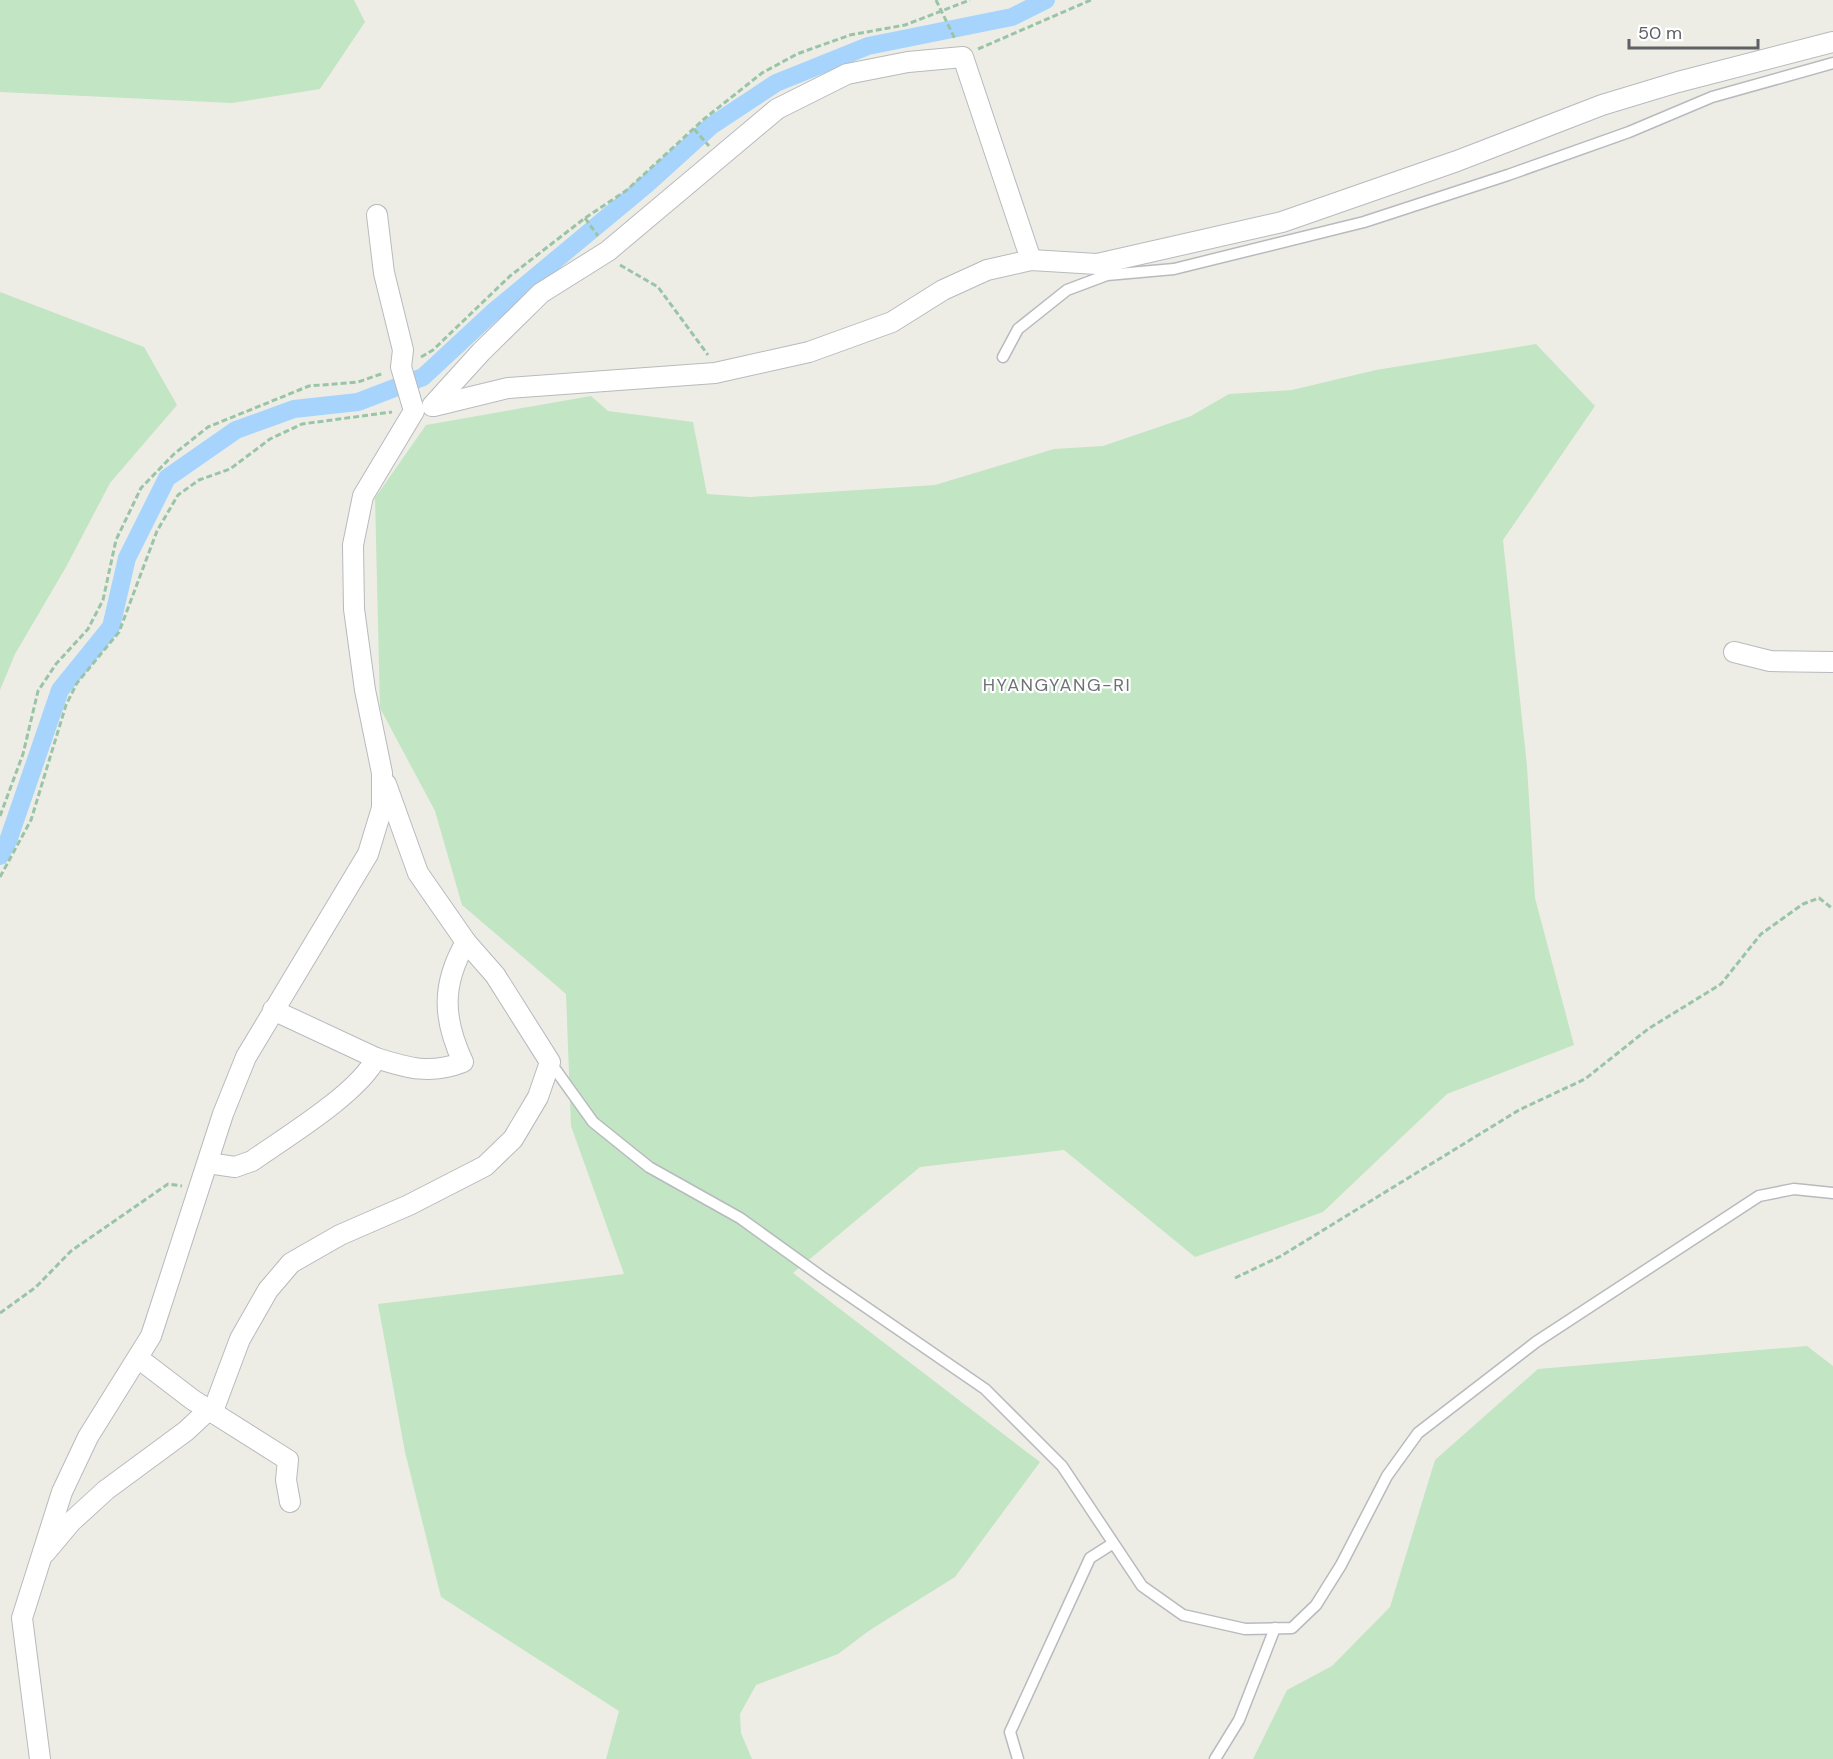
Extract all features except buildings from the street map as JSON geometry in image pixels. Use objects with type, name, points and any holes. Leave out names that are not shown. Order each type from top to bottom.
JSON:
[{"type":"street","points":[[414,410],[508,388],[715,373],[819,348],[892,322],[943,290],[987,270],[1031,260],[1097,264],[1282,222],[1457,161],[1602,105],[1678,81],[1833,42]]},
{"type":"street","points":[[434,406],[481,352],[541,293],[608,251],[777,109],[847,74],[908,62],[963,57],[1031,260]]},
{"type":"street","points":[[42,1557],[71,1522],[106,1490],[186,1431],[216,1403],[240,1339],[268,1290],[291,1263],[340,1235],[409,1205],[485,1166],[513,1139],[538,1097],[550,1062],[495,975],[466,942],[418,873],[382,773],[363,678],[354,609],[352,545],[363,496],[414,410],[401,368],[403,350],[384,273],[377,215]]},
{"type":"street","points":[[1734,652],[1770,661],[1833,662]]},
{"type":"street","points":[[40,1759],[22,1618],[62,1492],[88,1437],[151,1336],[223,1114],[246,1057],[368,854],[382,808],[382,773]]},
{"type":"street","points":[[273,1010],[376,1058],[411,1069],[444,1070],[463,1062],[450,1035],[446,1003],[458,956],[466,942]]},
{"type":"street","points":[[208,1163],[235,1167],[252,1161],[354,1086],[370,1071],[376,1058]]},
{"type":"street","points":[[138,1358],[193,1400],[288,1460],[286,1480],[290,1502]]},
{"type":"lane","points":[[1003,357],[1018,329],[1067,290],[1107,276],[1174,269],[1364,222],[1508,176],[1629,132],[1712,97],[1833,63]]},
{"type":"lane","points":[[550,1062],[593,1122],[649,1167],[740,1218],[822,1278],[985,1389],[1062,1466],[1142,1586],[1183,1615],[1245,1629],[1292,1628],[1316,1605],[1341,1565],[1387,1476],[1418,1433],[1536,1342],[1759,1196],[1794,1189],[1833,1193]]},
{"type":"lane","points":[[1018,1759],[1010,1732],[1090,1558],[1112,1544]]},
{"type":"lane","points":[[1215,1759],[1239,1720],[1275,1628]]},
{"type":"path","points":[[936,0],[963,57],[1090,0]]},
{"type":"path","points":[[608,251],[623,268],[658,287],[706,350],[715,373]]},
{"type":"path","points":[[0,877],[31,820],[66,705],[77,683],[119,632],[158,531],[178,495],[199,480],[230,469],[270,439],[302,424],[414,410]]},
{"type":"path","points":[[1235,1278],[1281,1256],[1519,1110],[1585,1079],[1648,1029],[1721,984],[1761,934],[1803,904],[1819,898],[1833,909]]},
{"type":"path","points":[[0,1313],[36,1287],[70,1251],[168,1184]]},
{"type":"green space","points":[[0,0],[354,0],[365,22],[320,89],[232,103],[0,92]]},
{"type":"green space","points":[[0,292],[144,347],[177,405],[110,483],[66,567],[15,654],[0,690]]},
{"type":"green space","points":[[1536,344],[1595,406],[1503,540],[1527,766],[1535,898],[1574,1045],[1447,1094],[1323,1212],[1195,1257],[1064,1150],[920,1167],[793,1273],[1040,1462],[955,1577],[870,1630],[838,1654],[756,1685],[740,1714],[741,1733],[752,1759],[606,1759],[619,1711],[441,1597],[405,1452],[378,1304],[624,1274],[571,1126],[566,994],[462,905],[435,811],[380,708],[375,498],[426,425],[591,396],[608,411],[693,422],[707,494],[750,497],[935,485],[1054,449],[1103,446],[1191,416],[1229,394],[1292,390],[1376,370]]},
{"type":"green space","points":[[1807,1346],[1833,1366],[1833,1759],[1253,1759],[1287,1690],[1332,1666],[1390,1607],[1435,1460],[1538,1369]]},
{"type":"waterway","points":[[0,856],[8,841],[60,690],[111,627],[127,558],[167,478],[236,430],[294,409],[358,402],[423,377],[492,313],[647,184],[711,126],[776,83],[868,46],[1012,17],[1046,0]]},
{"type":"district","name":"HYANGYANG-RI","points":[[1057,685]]}]
